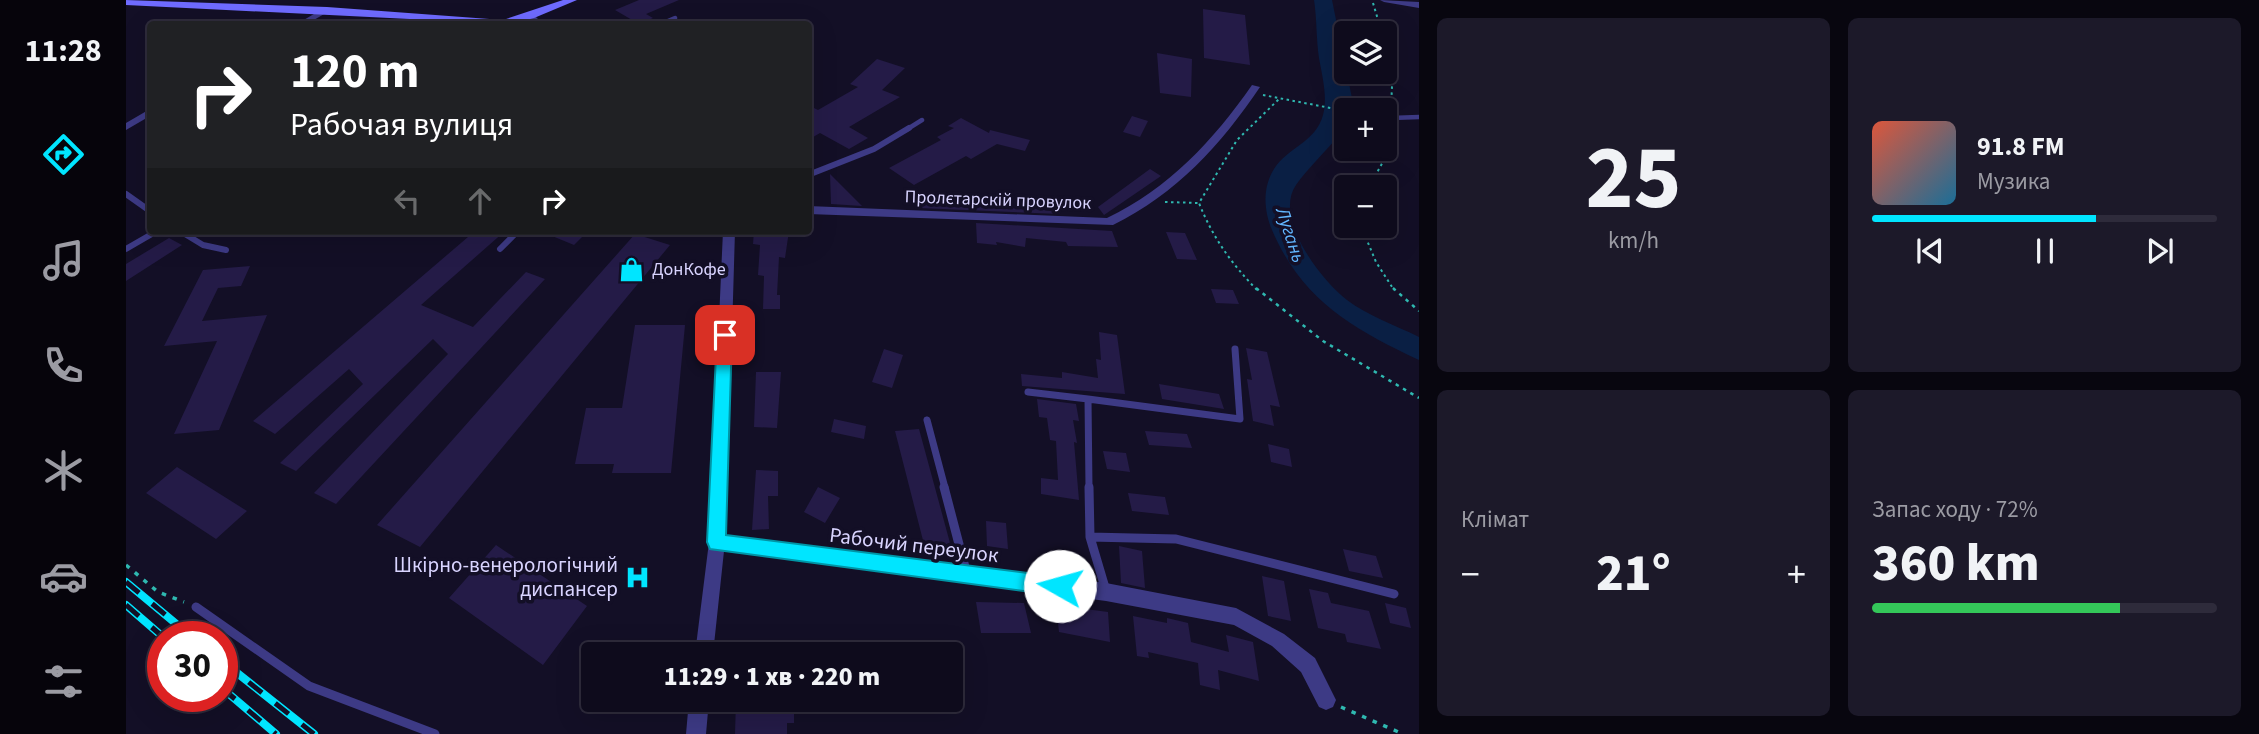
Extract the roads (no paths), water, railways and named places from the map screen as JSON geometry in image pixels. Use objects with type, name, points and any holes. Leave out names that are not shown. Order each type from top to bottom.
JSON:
[{"type":"street","points":[[535,20],[572,0]]},
{"type":"street","points":[[1384,0],[1419,5]]},
{"type":"street","points":[[126,2],[327,10],[476,21]]},
{"type":"street","points":[[307,21],[327,10]]},
{"type":"street","name":"Пролєтарскій провулок","points":[[812,210],[1109,222],[1129,214],[1206,153],[1254,89]]},
{"type":"street","points":[[126,127],[147,114]]},
{"type":"street","points":[[705,642],[717,542],[729,235]]},
{"type":"street","name":"Рабочий переулок","points":[[717,542],[1106,592],[1237,617],[1278,640],[1308,665],[1326,700]]},
{"type":"street","points":[[696,734],[698,712]]},
{"type":"lane","points":[[668,21],[675,18]]},
{"type":"lane","points":[[1397,118],[1419,117]]},
{"type":"lane","points":[[812,173],[874,149],[922,120]]},
{"type":"lane","points":[[126,194],[147,209]]},
{"type":"lane","points":[[126,249],[150,235]]},
{"type":"lane","points":[[187,235],[203,245],[226,250]]},
{"type":"lane","points":[[500,249],[514,235]]},
{"type":"lane","points":[[1028,392],[1240,419],[1235,349]]},
{"type":"lane","points":[[1088,399],[1090,537],[1106,592]]},
{"type":"lane","points":[[927,419],[967,574]]},
{"type":"lane","points":[[1090,537],[1176,539],[1394,594]]},
{"type":"lane","points":[[196,607],[309,686],[435,734]]},
{"type":"water","name":"Лугань","points":[[1314,0],[1332,0],[1336,21],[1334,21],[1334,84],[1349,84],[1352,98],[1334,98],[1334,141],[1296,185],[1291,199],[1295,231],[1313,264],[1336,291],[1373,316],[1419,337],[1419,360],[1351,324],[1314,294],[1284,254],[1269,223],[1266,199],[1270,176],[1286,155],[1314,132],[1323,115],[1325,94]]},
{"type":"railway","points":[[126,582],[173,621]]},
{"type":"railway","points":[[126,605],[147,623]]},
{"type":"railway","points":[[238,674],[314,734]]},
{"type":"railway","points":[[238,702],[276,734]]},
{"type":"place","name":"ДонКофе","points":[[632,269]]},
{"type":"place","name":"Шкірно-венерологічний диспансер","points":[[638,577]]}]
